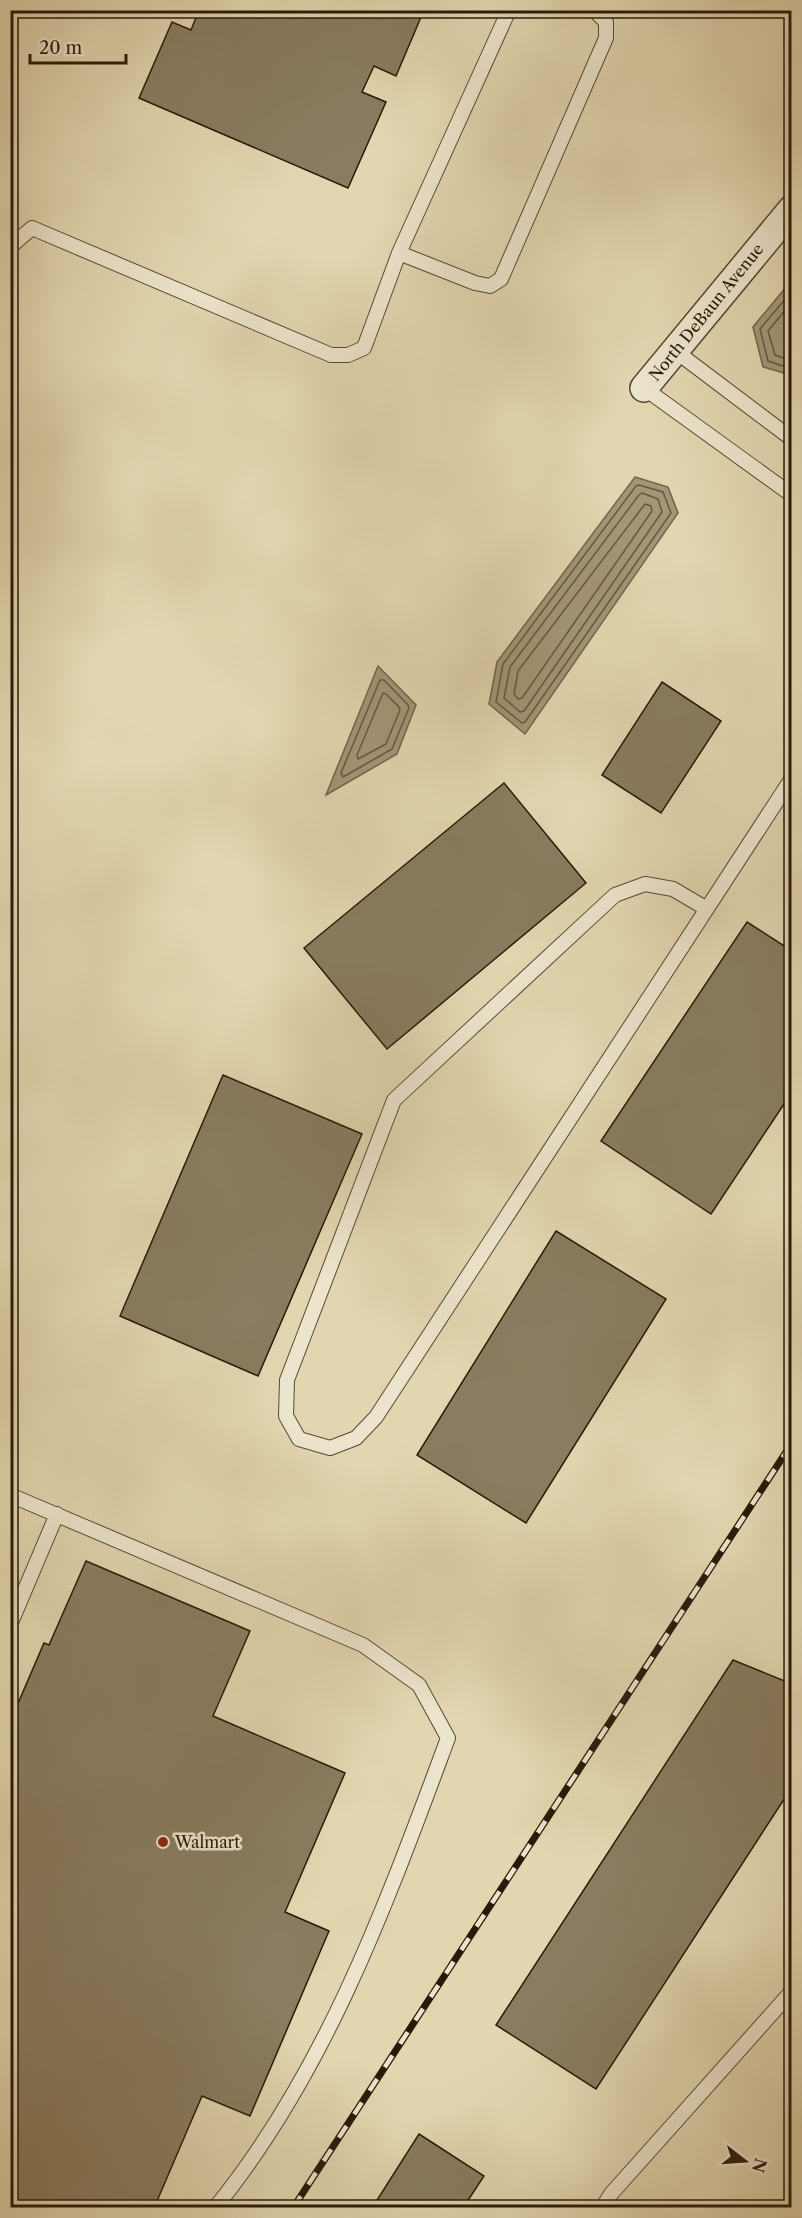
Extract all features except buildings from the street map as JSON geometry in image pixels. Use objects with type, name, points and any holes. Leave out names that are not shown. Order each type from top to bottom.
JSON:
[{"type":"street","name":"North DeBaun Avenue","points":[[644,388],[792,208]]},
{"type":"lane","points":[[10,247],[32,228],[331,355],[348,355],[364,348],[399,253],[509,10]]},
{"type":"lane","points":[[399,253],[475,283],[490,286],[501,279],[606,38],[606,22],[594,10]]},
{"type":"lane","points":[[674,350],[792,439]]},
{"type":"lane","points":[[644,388],[792,495]]},
{"type":"lane","points":[[707,909],[673,889],[645,884],[615,895],[394,1100],[287,1380],[286,1416],[299,1439],[330,1448],[356,1438],[376,1417],[707,909],[792,778]]},
{"type":"lane","points":[[10,1495],[363,1645],[419,1685],[448,1738],[400,1866],[359,1966],[311,2065],[259,2150],[215,2208]]},
{"type":"lane","points":[[10,1625],[57,1514]]},
{"type":"lane","points":[[602,2208],[611,2194],[792,1991]]},
{"type":"water","points":[[791,281],[791,375],[763,367],[753,327]]},
{"type":"water","points":[[635,477],[668,487],[678,513],[525,734],[489,704],[497,662]]},
{"type":"water","points":[[378,666],[416,705],[397,754],[326,795]]},
{"type":"railway","points":[[293,2208],[792,1443]]},
{"type":"place","name":"Walmart","points":[[163,1842]]}]
